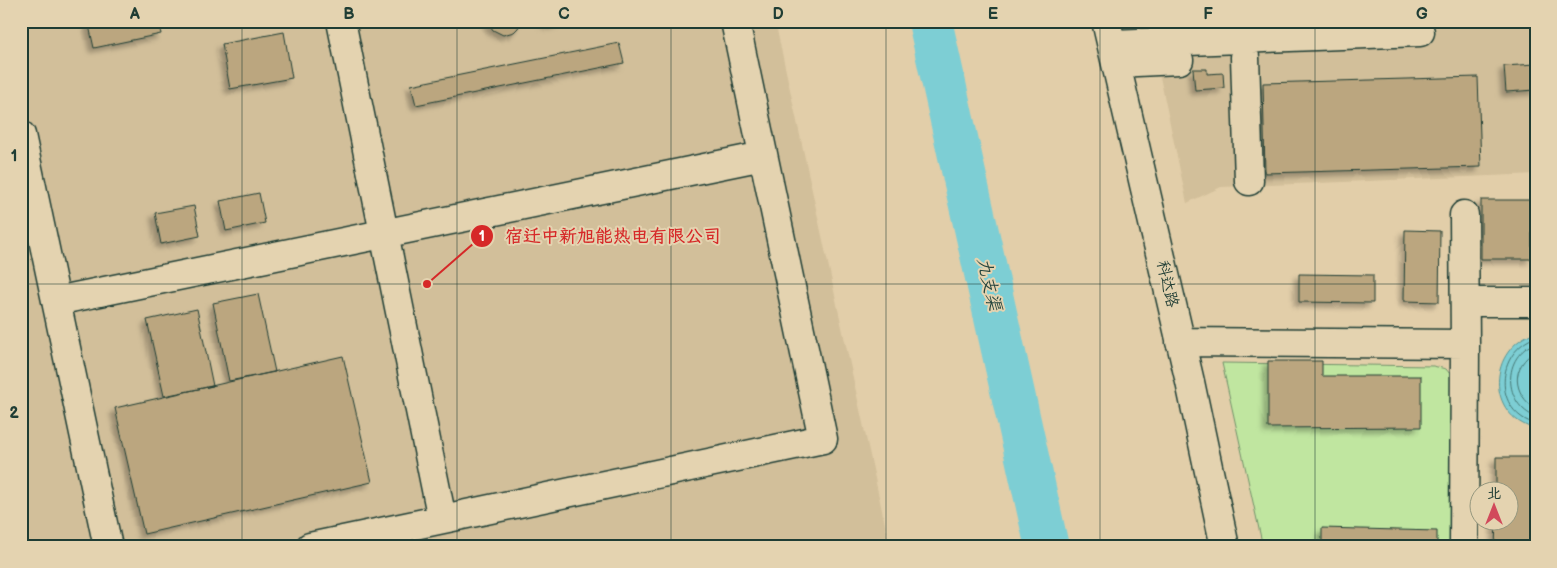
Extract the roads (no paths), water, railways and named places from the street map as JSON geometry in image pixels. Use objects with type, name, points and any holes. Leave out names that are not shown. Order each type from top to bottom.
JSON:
[{"type":"street","points":[[341,21],[442,519]]},
{"type":"street","points":[[310,547],[823,439],[735,21]]},
{"type":"street","points":[[1421,40],[1245,57],[1111,43],[1421,40]]},
{"type":"street","name":"科达路","points":[[1111,43],[1225,547]]},
{"type":"street","points":[[1245,57],[1249,181]]},
{"type":"street","points":[[21,135],[108,547]]},
{"type":"street","points":[[56,301],[763,156]]},
{"type":"street","points":[[1464,214],[1464,547]]},
{"type":"street","points":[[1465,302],[1536,302]]},
{"type":"street","points":[[1180,342],[1465,344]]},
{"type":"water","points":[[1536,332],[1536,429],[1519,422],[1508,411],[1501,397],[1498,382],[1501,366],[1508,352],[1520,340]]},
{"type":"waterway","name":"九支渠","points":[[930,21],[1047,547]]},
{"type":"place","name":"宿迁中新旭能热电有限公司","points":[[427,284]]}]
